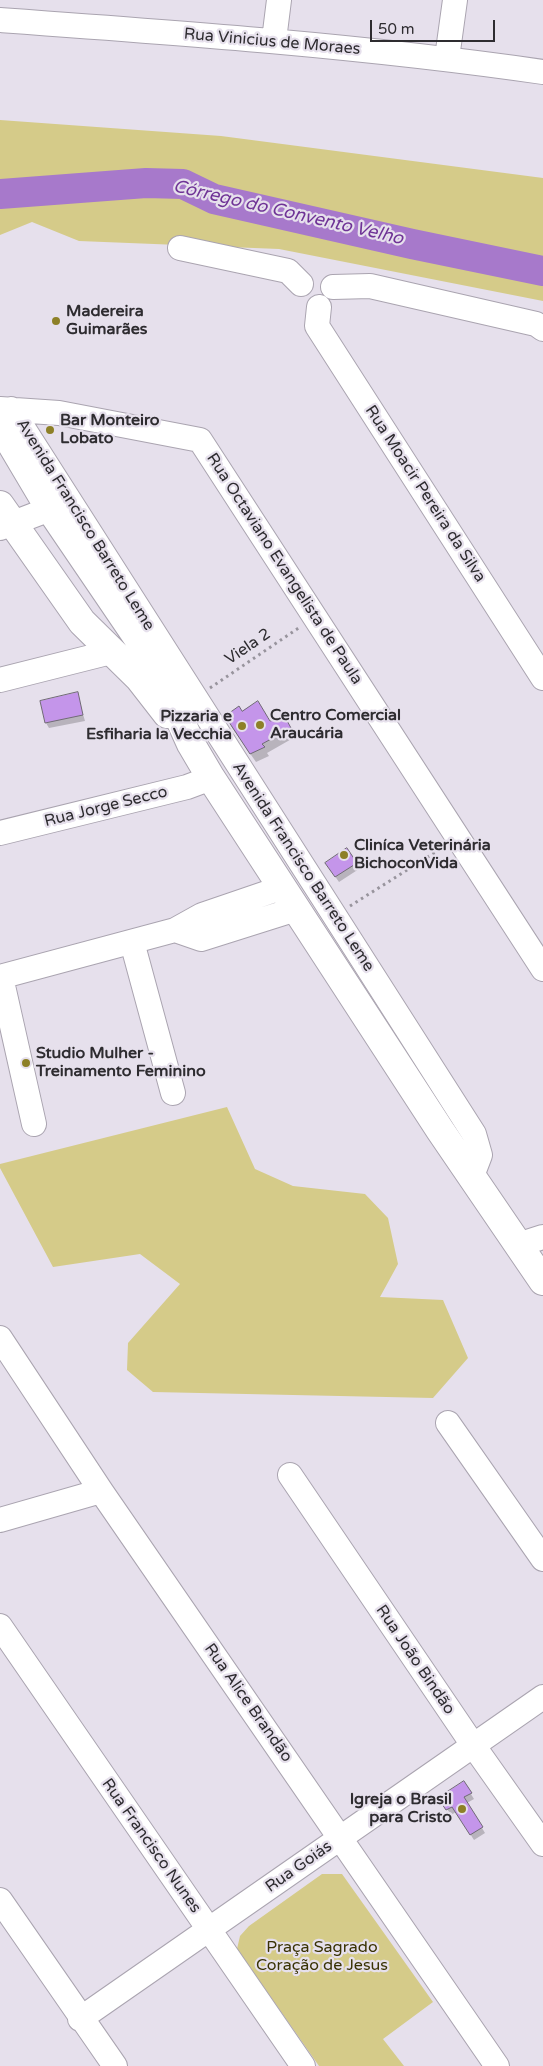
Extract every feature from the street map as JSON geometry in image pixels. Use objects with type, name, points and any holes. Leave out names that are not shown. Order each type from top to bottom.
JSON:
[{"type":"main road","name":"Avenida Francisco Barreto Leme","points":[[4,414],[50,509],[154,662],[191,744],[211,778],[472,1176],[530,1241],[543,1281]]},
{"type":"main road","name":"Avenida Francisco Barreto Leme","points":[[4,519],[82,622],[138,678],[191,744]]},
{"type":"street","points":[[274,40],[279,0]]},
{"type":"street","points":[[447,58],[455,0]]},
{"type":"street","name":"Rua Vinicius de Moraes","points":[[0,20],[274,40],[447,58],[543,72]]},
{"type":"street","points":[[180,248],[288,271],[301,284]]},
{"type":"street","points":[[314,273],[323,274],[330,279],[334,287],[332,296],[327,303],[319,306],[310,306],[303,300],[300,292],[301,284],[306,276],[314,273]]},
{"type":"street","points":[[334,287],[370,286],[536,324],[543,329]]},
{"type":"street","name":"Rua Moacir Pereira da Silva","points":[[319,306],[317,326],[543,678]]},
{"type":"street","name":"Rua Octaviano Evangelista de Paula","points":[[4,414],[59,413],[200,440],[543,968]]},
{"type":"street","name":"Avenida Francisco Barreto Leme","points":[[4,414],[195,698],[474,1134],[480,1155],[472,1176]]},
{"type":"street","points":[[4,519],[50,509]]},
{"type":"street","points":[[0,680],[111,652]]},
{"type":"street","name":"Rua Jorge Secco","points":[[0,834],[187,787],[211,778]]},
{"type":"street","points":[[34,1124],[1,977],[175,930],[202,914],[289,899]]},
{"type":"street","points":[[132,942],[173,1093]]},
{"type":"street","name":"Rua Alice Brandão","points":[[0,1338],[101,1491],[497,2066]]},
{"type":"street","points":[[448,1424],[543,1559]]},
{"type":"street","name":"Rua João Bindão","points":[[290,1475],[472,1745],[543,1844]]},
{"type":"street","points":[[0,1520],[101,1491]]},
{"type":"street","name":"Rua Francisco Nunes","points":[[0,1626],[303,2066]]},
{"type":"street","name":"Rua Goiás","points":[[80,2019],[543,1697]]},
{"type":"street","points":[[0,1900],[80,2019],[115,2066]]},
{"type":"path","name":"Viela 2","points":[[195,698],[315,617]]},
{"type":"path","points":[[335,916],[458,838]]},
{"type":"green space","points":[[0,120],[221,136],[543,178],[543,301],[279,249],[79,241],[32,222],[0,235]]},
{"type":"green space","points":[[227,1107],[255,1169],[293,1186],[365,1194],[388,1218],[398,1264],[380,1297],[443,1300],[468,1358],[433,1398],[153,1392],[127,1370],[128,1343],[180,1284],[140,1254],[53,1267],[0,1168],[0,1164]]},
{"type":"green space","name":"Praça Sagrado Coração de Jesus","points":[[322,1874],[342,1874],[433,2002],[383,2039],[404,2066],[319,2066],[237,1949],[240,1936],[249,1926]]},
{"type":"building","points":[[78,692],[83,715],[45,723],[40,701]]},
{"type":"building","name":"Centro Comercial Araucária","points":[[258,701],[270,721],[285,717],[291,728],[262,744],[265,747],[250,754],[225,716],[239,706],[242,711]]},
{"type":"building","name":"Cliníca Veterinária BichoconVida","points":[[347,848],[357,863],[335,877],[325,863]]},
{"type":"building","name":"Igreja o Brasil para Cristo","points":[[464,1781],[472,1793],[464,1797],[483,1827],[470,1835],[452,1807],[446,1810],[438,1798]]},
{"type":"waterway","name":"Córrego do Convento Velho","points":[[0,194],[146,183],[183,184],[214,199],[412,244],[543,271]]},
{"type":"place","name":"Madereira Guimarães","points":[[56,321]]},
{"type":"place","name":"Bar Monteiro Lobato","points":[[50,430]]},
{"type":"place","name":"Centro Comercial Araucária","points":[[260,725]]},
{"type":"place","name":"Pizzaria e Esfiharia la Vecchia","points":[[242,726]]},
{"type":"place","name":"Cliníca Veterinária BichoconVida","points":[[344,855]]},
{"type":"place","name":"Studio Mulher - Treinamento Feminino","points":[[26,1063]]},
{"type":"place","name":"Igreja o Brasil para Cristo","points":[[462,1809]]}]
